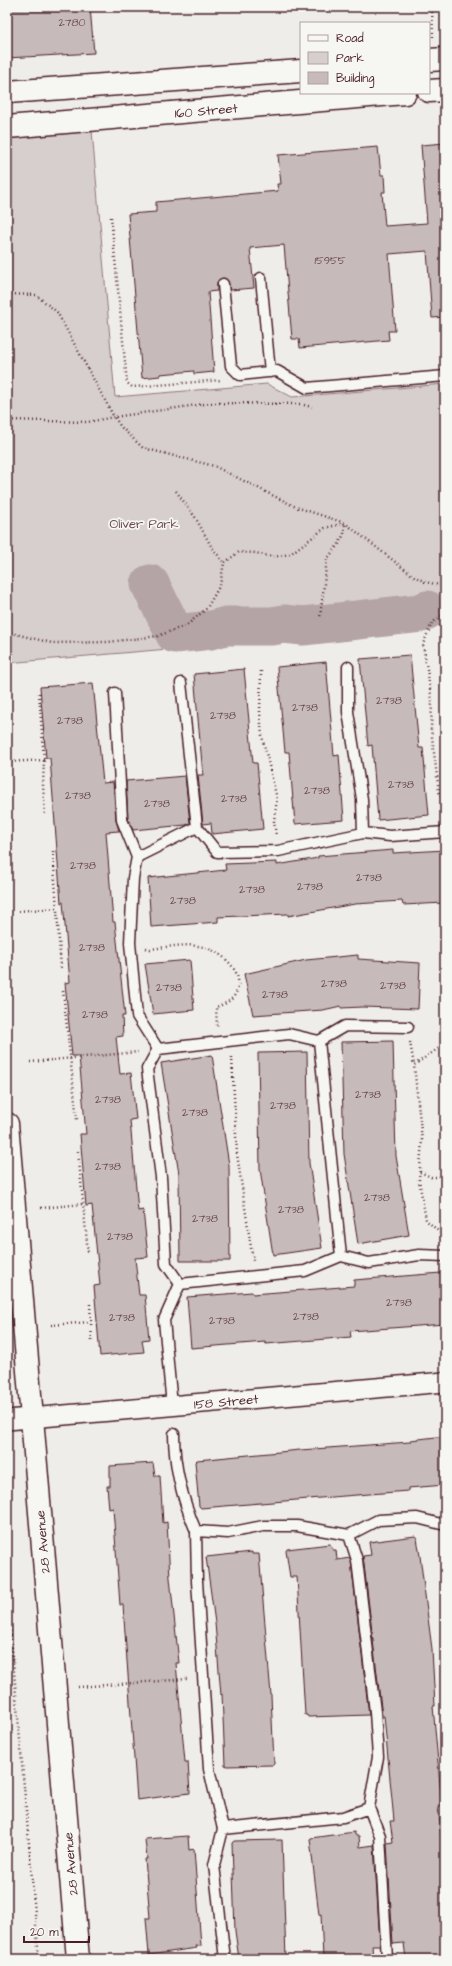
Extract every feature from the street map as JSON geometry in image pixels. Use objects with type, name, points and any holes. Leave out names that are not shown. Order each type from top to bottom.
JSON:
[{"type":"street","points":[[430,60],[445,59]]},
{"type":"street","points":[[7,92],[300,71]]},
{"type":"street","points":[[430,91],[445,90]]},
{"type":"street","name":"160 Street","points":[[7,127],[393,94]]},
{"type":"street","name":"28 Avenue","points":[[7,1124],[78,1959]]},
{"type":"street","name":"158 Street","points":[[7,1420],[445,1382]]},
{"type":"lane","points":[[261,278],[270,372]]},
{"type":"lane","points":[[223,284],[231,366],[240,375],[277,371],[307,388],[445,376]]},
{"type":"lane","points":[[348,667],[348,712],[362,799],[363,833]]},
{"type":"lane","points":[[181,683],[197,827],[217,852],[278,850],[363,833],[390,836],[445,832]]},
{"type":"lane","points":[[115,693],[122,820],[136,857],[133,878],[130,943],[137,1016],[158,1050]]},
{"type":"lane","points":[[136,857],[197,827]]},
{"type":"lane","points":[[158,1050],[289,1034],[319,1041],[345,1026],[408,1027]]},
{"type":"lane","points":[[319,1041],[341,1256]]},
{"type":"lane","points":[[158,1050],[148,1069],[161,1177],[166,1264],[180,1284]]},
{"type":"lane","points":[[180,1284],[305,1271],[341,1256],[369,1263],[419,1255],[445,1256]]},
{"type":"lane","points":[[172,1406],[164,1320],[180,1284]]},
{"type":"lane","points":[[174,1434],[178,1479],[187,1510],[196,1531],[197,1581],[209,1769],[223,1829],[214,1865],[225,1959]]},
{"type":"lane","points":[[196,1531],[228,1533],[263,1526],[297,1526],[349,1535],[378,1520],[417,1518],[445,1525],[445,1529]]},
{"type":"lane","points":[[349,1535],[357,1560],[375,1712],[378,1757],[369,1808],[380,1836],[387,1959]]},
{"type":"lane","points":[[223,1829],[343,1817],[369,1808]]},
{"type":"path","points":[[432,8],[433,37]]},
{"type":"path","points":[[111,217],[127,383],[132,387],[223,380]]},
{"type":"path","points":[[7,294],[36,295],[57,312],[114,418],[121,427],[143,448],[214,466],[296,506],[345,523],[412,575],[425,582],[445,586]]},
{"type":"path","points":[[7,420],[88,422],[211,403],[295,402],[312,407]]},
{"type":"path","points":[[176,491],[195,517],[211,546],[224,562]]},
{"type":"path","points":[[7,632],[52,643],[108,642],[158,636],[187,625],[207,608],[220,585],[224,562],[239,552],[256,553],[273,557],[290,554],[325,528],[345,523]]},
{"type":"path","points":[[320,618],[327,559],[339,544],[344,534],[345,523]]},
{"type":"path","points":[[445,614],[432,622],[423,644],[432,701],[431,729],[439,792],[445,804]]},
{"type":"path","points":[[261,671],[260,712],[262,736],[278,798],[274,821],[278,850]]},
{"type":"path","points":[[39,693],[44,760],[43,785],[46,816]]},
{"type":"path","points":[[7,762],[44,760]]},
{"type":"path","points":[[52,851],[61,969]]},
{"type":"path","points":[[19,911],[57,908]]},
{"type":"path","points":[[130,943],[150,949],[185,945],[204,947],[220,954],[231,964],[237,976],[239,987],[234,997],[227,1003],[216,1007],[218,1033]]},
{"type":"path","points":[[63,991],[77,1120]]},
{"type":"path","points":[[408,1027],[414,1065],[422,1140],[419,1180],[426,1220],[445,1237]]},
{"type":"path","points":[[414,1065],[445,1044]]},
{"type":"path","points":[[30,1062],[158,1050]]},
{"type":"path","points":[[231,1052],[237,1154],[255,1276]]},
{"type":"path","points":[[78,1151],[88,1253]]},
{"type":"path","points":[[420,1172],[431,1176],[445,1177]]},
{"type":"path","points":[[41,1208],[83,1204]]},
{"type":"path","points":[[90,1304],[92,1341]]},
{"type":"path","points":[[51,1325],[91,1322]]},
{"type":"path","points":[[7,1591],[39,1959]]},
{"type":"path","points":[[78,1687],[187,1679]]},
{"type":"green space","name":"Oliver Park","points":[[92,131],[115,397],[267,384],[292,397],[445,384],[445,625],[7,663],[7,139]]},
{"type":"building","points":[[7,7],[90,7],[94,53],[7,58]]},
{"type":"building","points":[[445,143],[445,317],[432,318],[427,251],[389,254],[395,331],[388,331],[389,340],[300,348],[299,339],[292,339],[284,245],[250,248],[254,288],[230,290],[228,281],[223,278],[217,282],[217,291],[208,292],[214,372],[194,374],[194,371],[160,374],[160,376],[142,378],[128,214],[156,212],[156,202],[278,191],[277,184],[281,184],[278,155],[378,147],[381,175],[384,175],[385,192],[382,192],[385,226],[427,223],[421,145]]},
{"type":"building","points":[[410,655],[419,748],[423,748],[429,815],[378,820],[372,745],[368,746],[360,659]]},
{"type":"building","points":[[326,662],[334,756],[339,755],[344,820],[295,824],[289,752],[285,752],[277,667]]},
{"type":"building","points":[[244,669],[253,763],[257,763],[263,829],[212,834],[211,823],[203,824],[198,775],[203,775],[194,674]]},
{"type":"building","points":[[93,683],[103,783],[113,782],[116,820],[119,831],[106,832],[113,922],[115,922],[125,1016],[122,1016],[123,1036],[116,1037],[120,1074],[131,1073],[136,1119],[130,1120],[138,1211],[143,1210],[148,1257],[135,1258],[139,1295],[145,1295],[149,1339],[142,1340],[144,1352],[100,1356],[94,1286],[100,1285],[92,1205],[86,1206],[80,1134],[86,1134],[79,1056],[72,1056],[65,983],[70,982],[63,902],[61,903],[50,758],[46,758],[40,687]]},
{"type":"building","points":[[185,776],[190,823],[186,825],[133,830],[128,819],[126,781]]},
{"type":"building","points":[[393,850],[393,853],[445,850],[445,903],[403,905],[402,901],[355,904],[288,916],[288,914],[218,917],[218,922],[151,927],[148,878],[226,870],[225,864],[277,862],[277,865],[318,858],[318,856]]},
{"type":"building","points":[[358,955],[358,959],[420,963],[418,1009],[363,1007],[341,1008],[341,1006],[323,1010],[253,1015],[244,974],[306,960]]},
{"type":"building","points":[[190,960],[194,1010],[153,1014],[145,964]]},
{"type":"building","points":[[393,1041],[396,1156],[409,1235],[358,1244],[344,1154],[341,1042]]},
{"type":"building","points":[[307,1052],[309,1163],[322,1248],[273,1255],[260,1169],[258,1053]]},
{"type":"building","points":[[212,1055],[229,1165],[230,1261],[180,1261],[179,1174],[161,1063]]},
{"type":"building","points":[[441,1273],[445,1324],[350,1331],[351,1337],[191,1348],[187,1297],[252,1292],[253,1294],[354,1286],[354,1280]]},
{"type":"building","points":[[445,1436],[445,1485],[408,1488],[408,1491],[201,1508],[199,1506],[195,1462],[197,1460],[300,1450],[410,1442],[410,1440]]},
{"type":"building","points":[[153,1463],[155,1476],[160,1476],[163,1523],[167,1522],[170,1578],[179,1663],[176,1663],[185,1762],[188,1762],[190,1793],[137,1800],[123,1605],[120,1605],[113,1508],[109,1509],[107,1486],[110,1486],[110,1466]]},
{"type":"building","points":[[415,1536],[417,1538],[420,1556],[432,1649],[435,1706],[433,1706],[442,1807],[438,1807],[445,1865],[445,1959],[406,1959],[404,1943],[393,1944],[387,1843],[393,1842],[390,1821],[394,1821],[384,1716],[382,1716],[363,1556],[371,1555],[369,1542]]},
{"type":"building","points":[[330,1544],[333,1550],[336,1550],[337,1560],[350,1558],[351,1561],[369,1715],[308,1717],[305,1715],[297,1577],[290,1577],[286,1551],[287,1549]]},
{"type":"building","points":[[252,1552],[252,1554],[259,1554],[271,1695],[274,1764],[227,1766],[225,1765],[222,1694],[221,1695],[215,1623],[206,1557]]},
{"type":"building","points":[[354,1832],[356,1836],[359,1836],[360,1847],[374,1845],[380,1945],[372,1945],[373,1959],[323,1959],[321,1914],[319,1915],[310,1839]]},
{"type":"building","points":[[188,1836],[189,1850],[194,1849],[201,1946],[196,1946],[197,1948],[149,1955],[146,1918],[150,1918],[145,1859],[147,1859],[145,1839]]},
{"type":"building","points":[[282,1840],[286,1959],[239,1959],[235,1931],[232,1843],[234,1841]]},
{"type":"waterway","points":[[150,584],[175,634],[211,630],[226,626],[272,626],[284,624],[303,626],[421,613],[427,610]]}]
